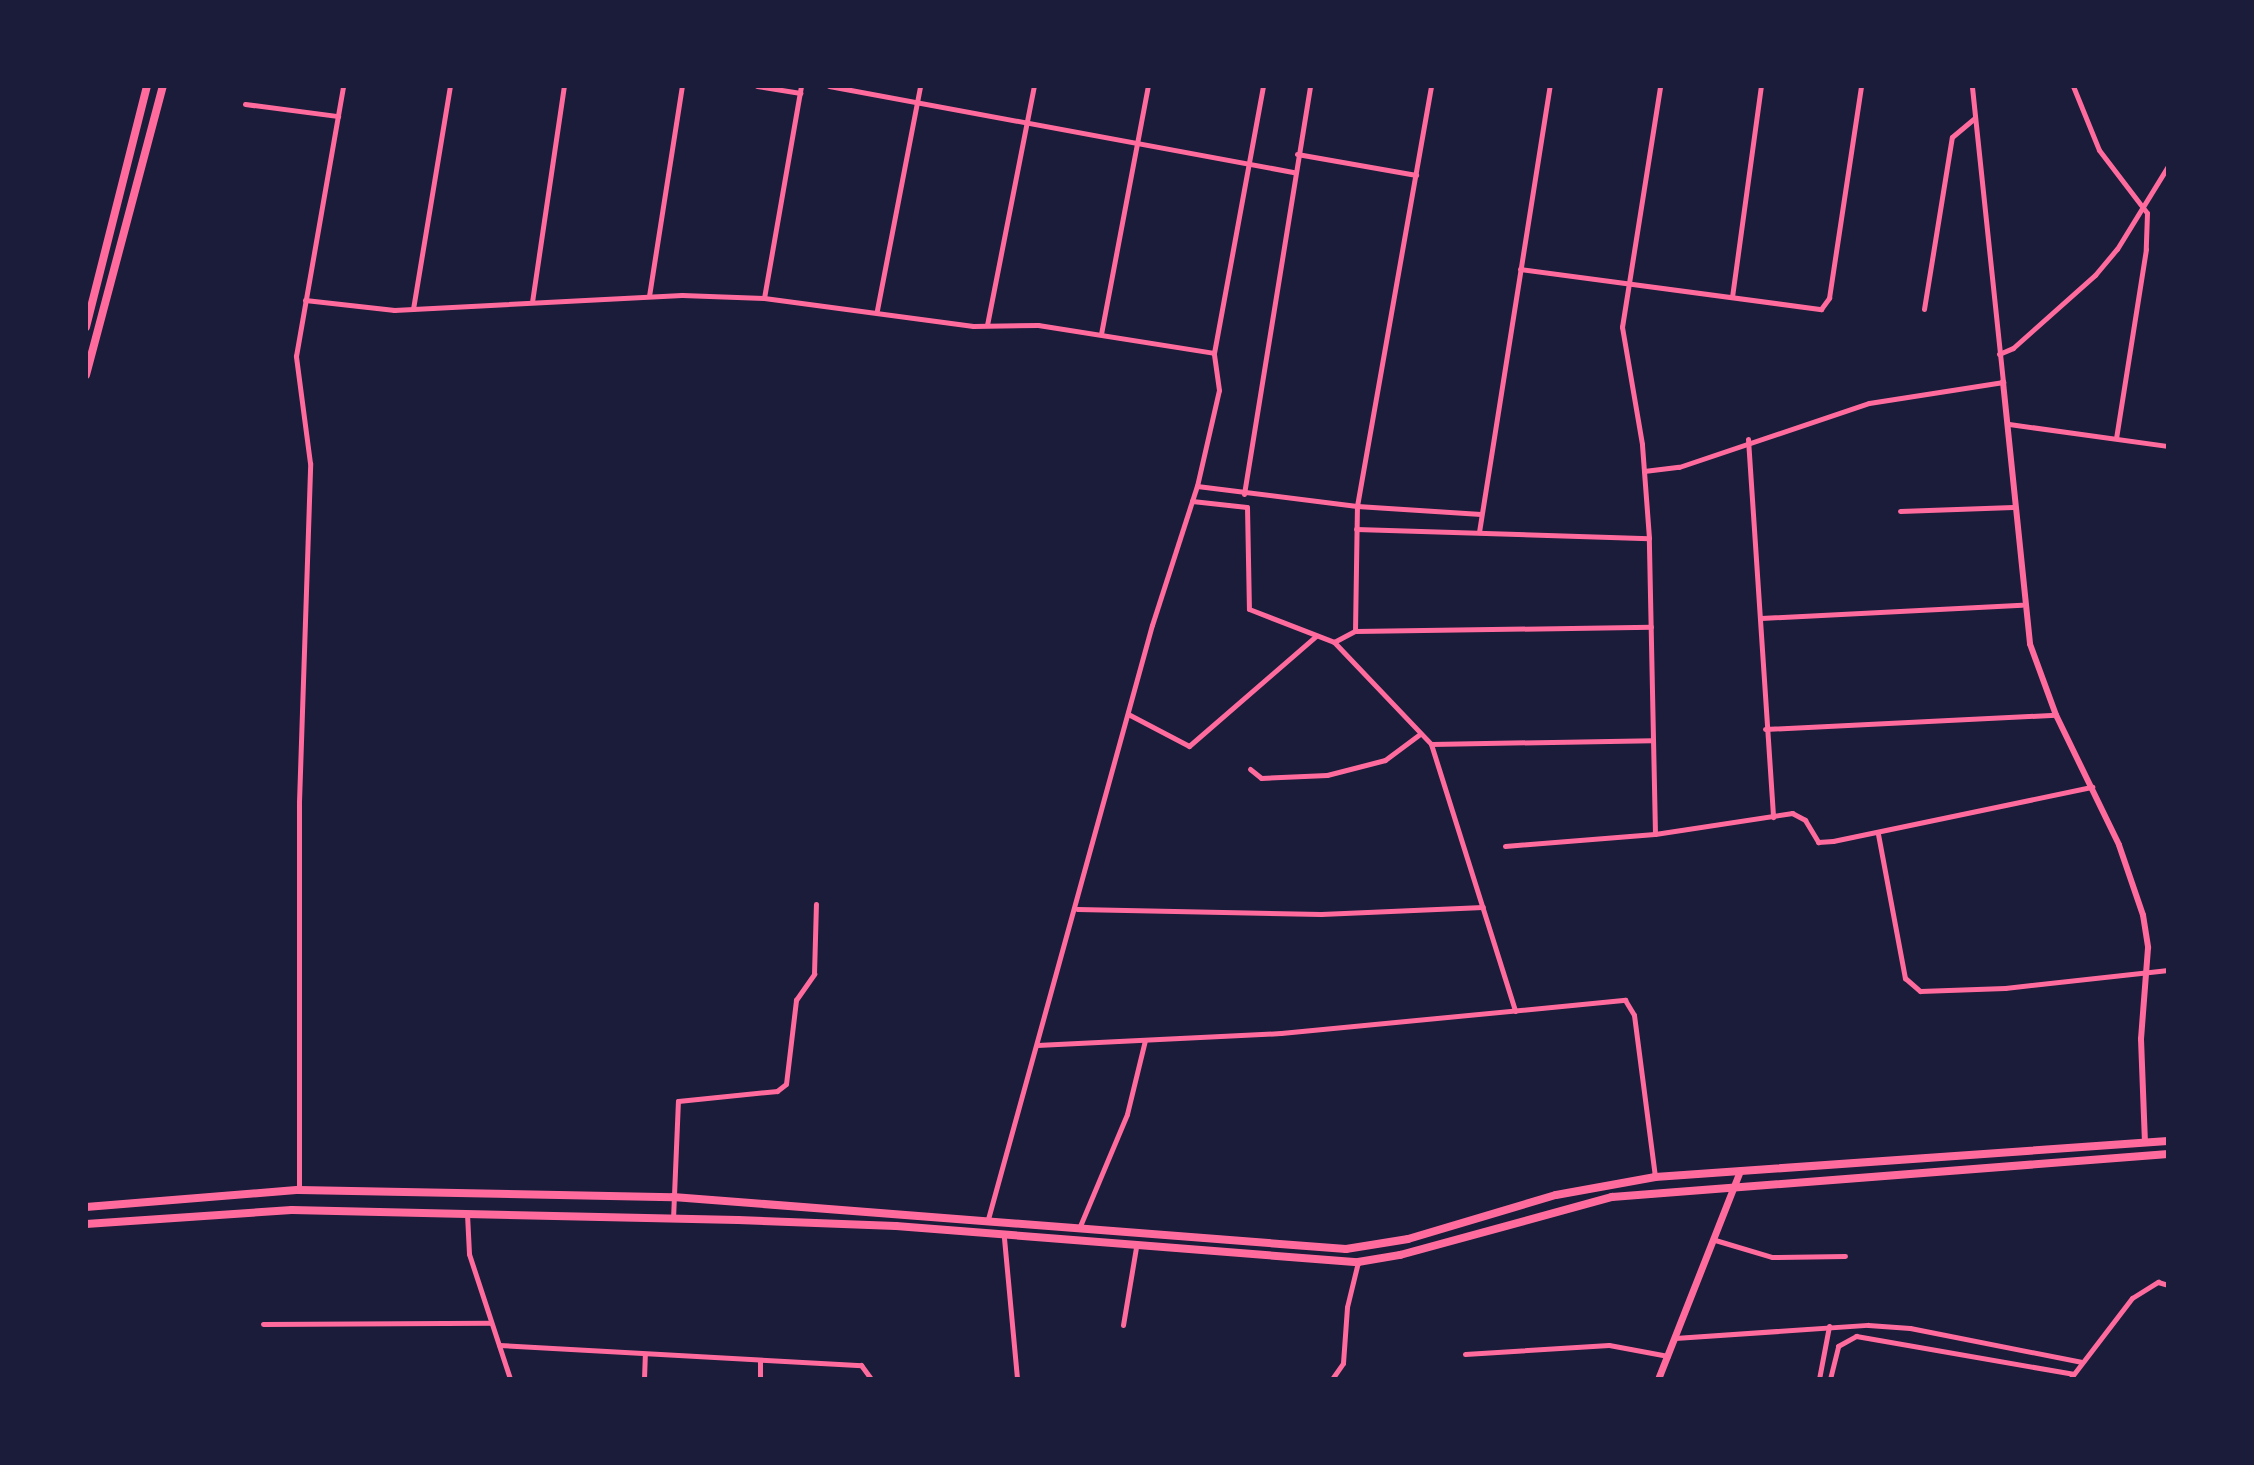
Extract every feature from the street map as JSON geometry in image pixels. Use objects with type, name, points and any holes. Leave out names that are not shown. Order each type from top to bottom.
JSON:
[{"type":"main road","points":[[86,327],[147,86]]},
{"type":"main road","points":[[86,375],[163,86]]},
{"type":"main road","points":[[86,1207],[299,1190],[673,1197],[1080,1226],[1346,1249],[1408,1239],[1556,1195],[1655,1177],[2168,1141]]},
{"type":"main road","points":[[86,1224],[237,1211],[673,1219],[896,1226],[1004,1238],[1358,1262],[1612,1197],[1739,1184],[2168,1154]]},
{"type":"main road","points":[[1658,1379],[1739,1184],[1740,1171]]},
{"type":"street","points":[[299,1190],[299,811],[310,463],[296,356],[343,86]]},
{"type":"street","points":[[413,309],[450,86]]},
{"type":"street","points":[[532,302],[564,86]]},
{"type":"street","points":[[649,296],[682,86]]},
{"type":"street","points":[[757,86],[800,89],[764,298]]},
{"type":"street","points":[[829,86],[1294,172]]},
{"type":"street","points":[[877,310],[920,86]]},
{"type":"street","points":[[987,325],[1034,86]]},
{"type":"street","points":[[1101,334],[1148,86]]},
{"type":"street","points":[[988,1219],[1128,714],[1197,486],[1219,390],[1214,353],[1263,86]]},
{"type":"street","points":[[1244,494],[1310,86]]},
{"type":"street","points":[[1355,631],[1357,506],[1431,86]]},
{"type":"street","points":[[1479,532],[1550,86]]},
{"type":"street","points":[[1655,834],[1649,538],[1644,471],[1622,327],[1660,86]]},
{"type":"street","points":[[1732,297],[1761,86]]},
{"type":"street","points":[[1520,269],[1821,309],[1829,298],[1861,86]]},
{"type":"street","points":[[1972,86],[2009,424],[2022,605],[2056,715],[2093,787],[2143,915],[2148,973],[2141,1039],[2145,1142]]},
{"type":"street","points":[[2073,86],[2099,150],[2145,205],[2146,249],[2116,438]]},
{"type":"street","points":[[245,104],[338,116]]},
{"type":"street","points":[[1924,309],[1952,137],[1975,118]]},
{"type":"street","points":[[1297,154],[1416,175]]},
{"type":"street","points":[[1999,354],[2095,275],[2145,205],[2168,166]]},
{"type":"street","points":[[305,300],[413,309],[649,296],[764,298],[987,325],[1006,322],[1214,353]]},
{"type":"street","points":[[1644,471],[1679,467],[1748,439],[1869,403],[2003,382]]},
{"type":"street","points":[[2009,424],[2168,446]]},
{"type":"street","points":[[1748,439],[1773,817]]},
{"type":"street","points":[[1197,486],[1357,506],[1481,514]]},
{"type":"street","points":[[1192,501],[1247,507],[1249,609],[1334,642],[1431,744],[1515,1011]]},
{"type":"street","points":[[1900,511],[2013,507]]},
{"type":"street","points":[[1356,529],[1649,538]]},
{"type":"street","points":[[1761,618],[2022,605]]},
{"type":"street","points":[[1334,642],[1355,631],[1651,627]]},
{"type":"street","points":[[1128,714],[1189,746],[1315,637]]},
{"type":"street","points":[[1765,729],[2056,715]]},
{"type":"street","points":[[1250,769],[1261,778],[1327,775],[1385,760],[1420,734]]},
{"type":"street","points":[[1431,744],[1652,740]]},
{"type":"street","points":[[1505,846],[1655,834],[1799,814],[1818,842],[1878,834],[2093,787]]},
{"type":"street","points":[[1878,834],[1905,978],[1915,989],[2005,988],[2168,970]]},
{"type":"street","points":[[673,1219],[678,1101],[777,1091],[786,1084],[796,1000],[814,974],[816,904]]},
{"type":"street","points":[[1076,909],[1321,914],[1483,907]]},
{"type":"street","points":[[1037,1045],[1145,1040],[1629,1002],[1655,1177]]},
{"type":"street","points":[[1080,1226],[1127,1114],[1145,1040]]},
{"type":"street","points":[[466,1213],[469,1254],[510,1379]]},
{"type":"street","points":[[1004,1238],[1017,1379]]},
{"type":"street","points":[[1715,1240],[1772,1257],[1845,1256]]},
{"type":"street","points":[[1123,1325],[1136,1247]]},
{"type":"street","points":[[1332,1379],[1343,1363],[1347,1307],[1358,1262]]},
{"type":"street","points":[[1830,1379],[1838,1346],[1856,1336],[2071,1377],[2132,1298],[2158,1282],[2168,1285]]},
{"type":"street","points":[[263,1324],[490,1323]]},
{"type":"street","points":[[1675,1338],[1829,1326],[1910,1328],[2081,1362]]},
{"type":"street","points":[[1819,1379],[1829,1326]]},
{"type":"street","points":[[499,1345],[861,1365],[871,1379]]},
{"type":"street","points":[[1465,1354],[1609,1345],[1668,1356]]},
{"type":"street","points":[[644,1379],[645,1354]]},
{"type":"street","points":[[760,1360],[760,1379]]}]
